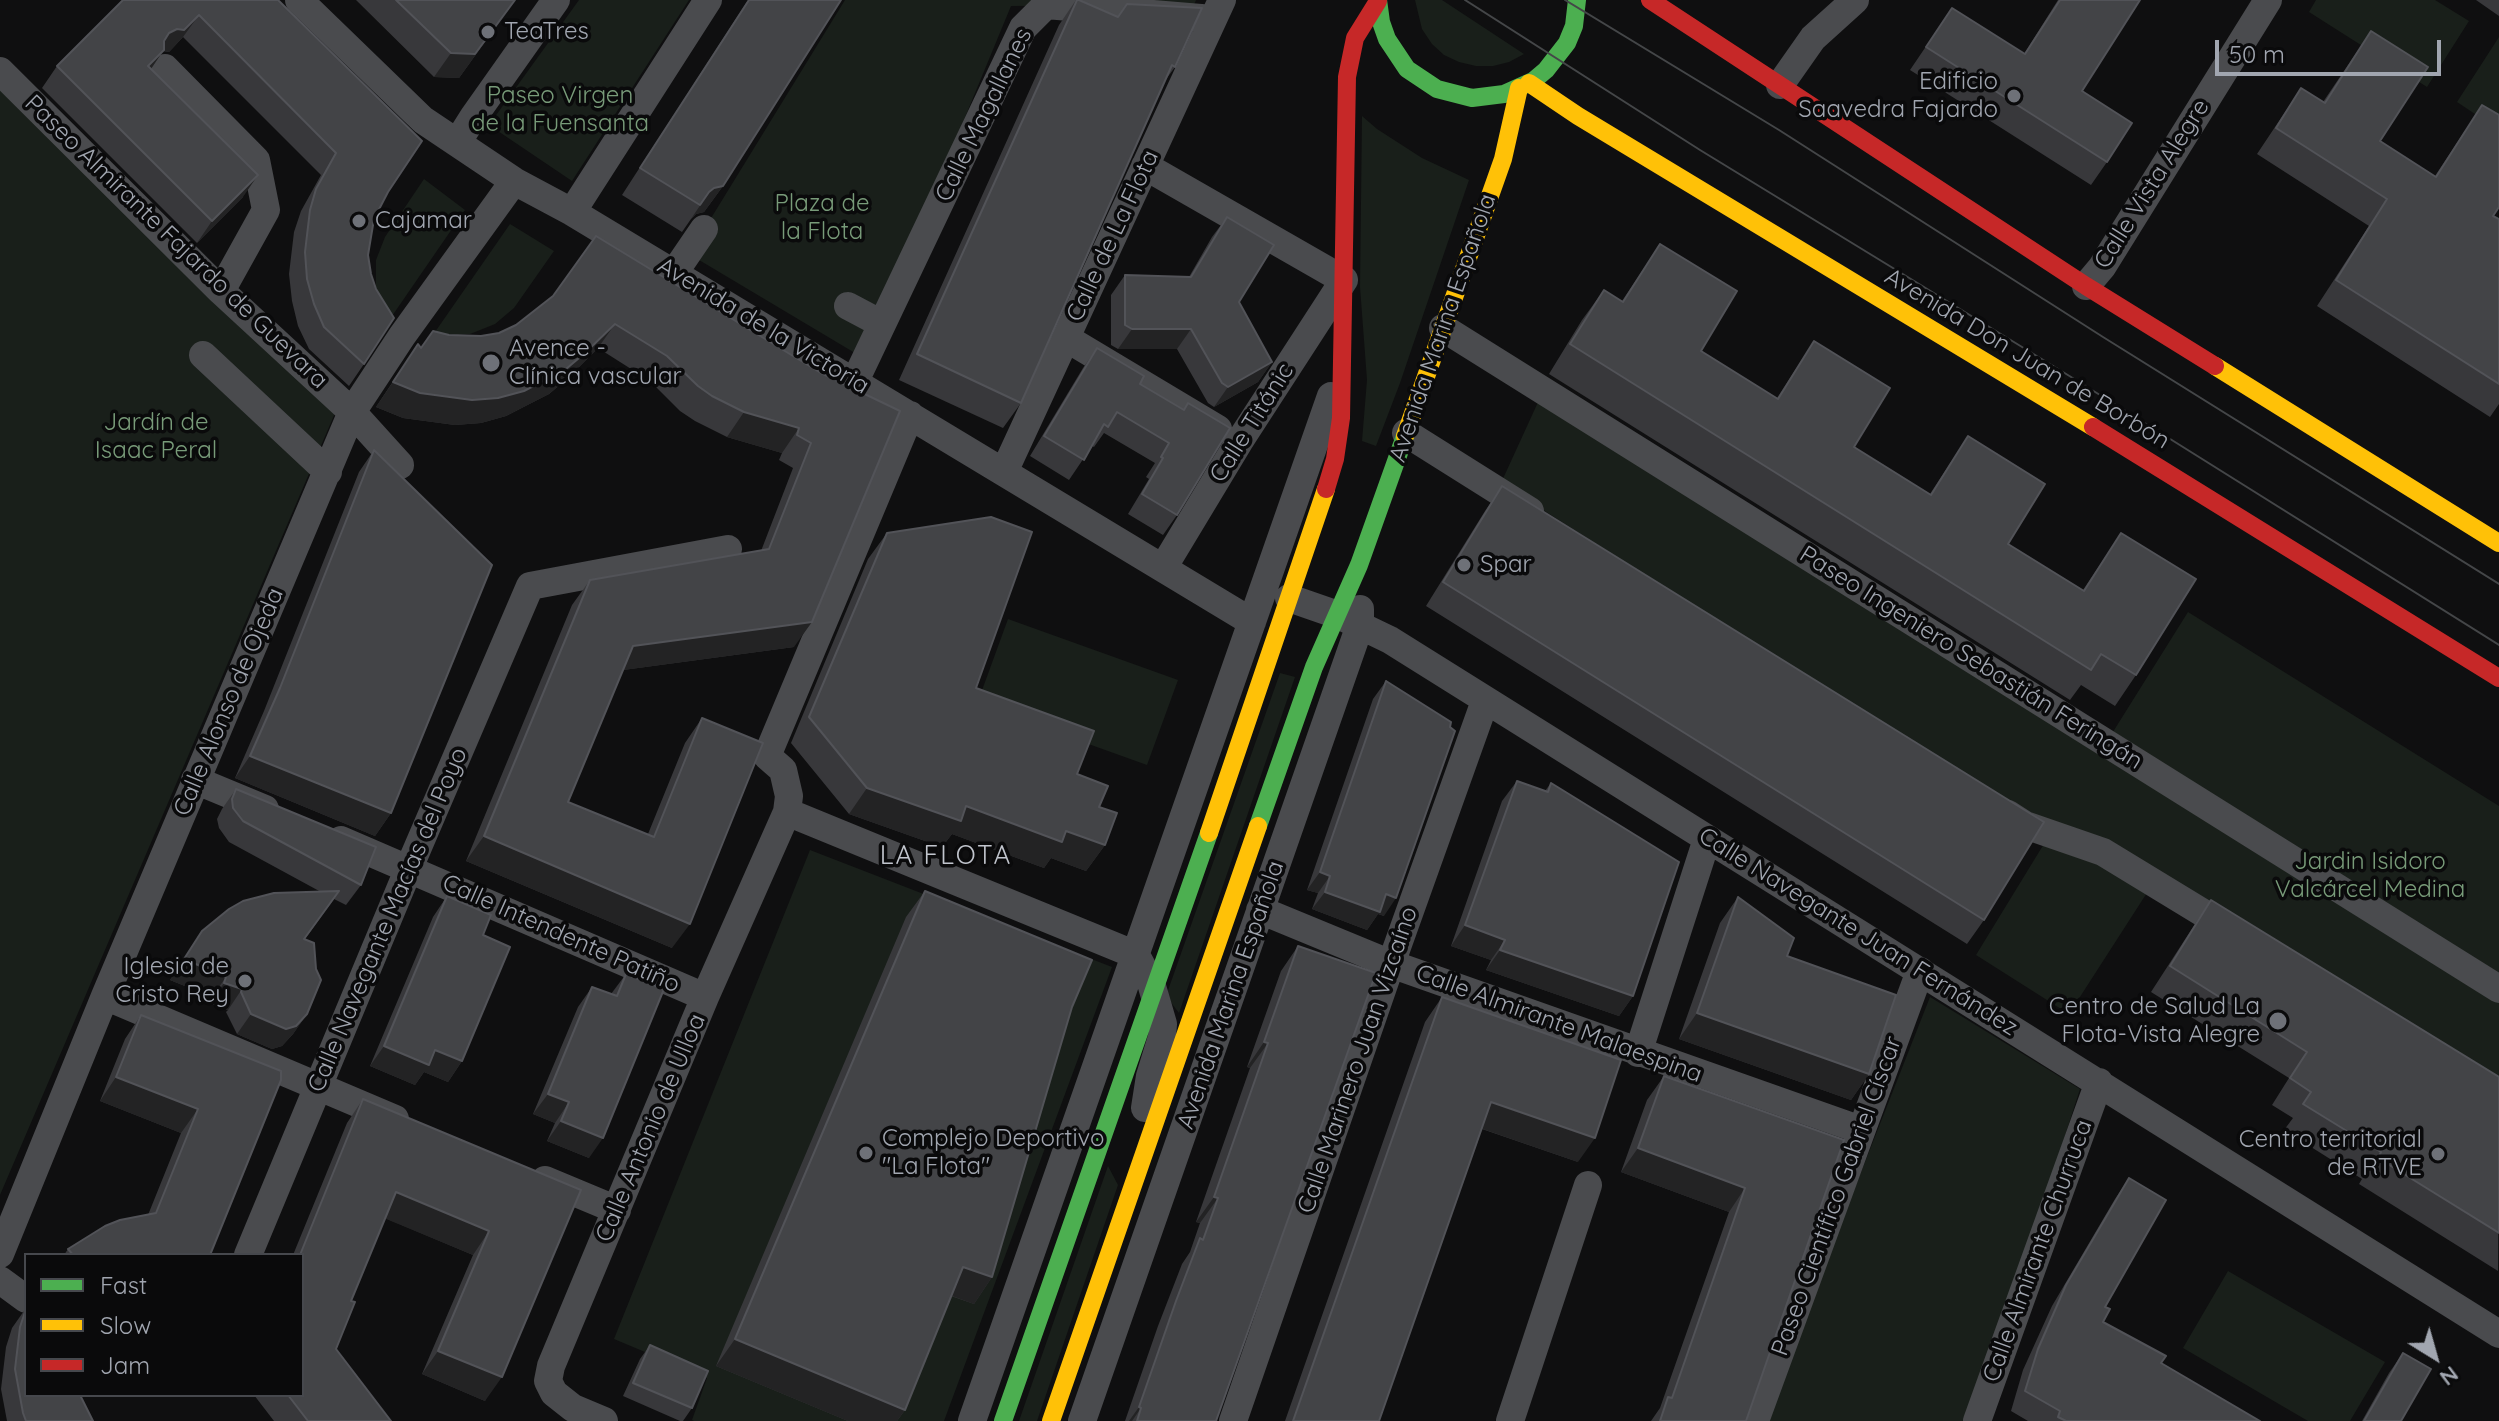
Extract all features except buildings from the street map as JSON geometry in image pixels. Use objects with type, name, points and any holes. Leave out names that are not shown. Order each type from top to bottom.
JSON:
[{"type":"main road","points":[[1378,0],[1381,22],[1396,55],[1421,80],[1454,95],[1472,98],[1504,94],[1546,70],[1567,43],[1574,26],[1577,0]]},
{"type":"main road","points":[[1003,1421],[1154,992],[1335,459],[1341,418],[1348,68],[1355,38],[1378,0]]},
{"type":"main road","points":[[1650,0],[2086,286],[2499,543]]},
{"type":"main road","name":"Avenida Marina Española","points":[[1359,565],[1503,159],[1524,85]]},
{"type":"main road","name":"Avenida Don Juan de Borbón","points":[[1524,85],[2038,393],[2499,678]]},
{"type":"main road","name":"Avenida Marina Española","points":[[1051,1421],[1314,667],[1349,620]]},
{"type":"street","name":"Avenida de la Victoria","points":[[299,0],[423,120],[514,181],[572,212],[855,381],[1252,622]]},
{"type":"street","points":[[457,143],[556,0]]},
{"type":"street","points":[[572,212],[708,0]]},
{"type":"street","points":[[1780,85],[1813,38],[1855,0]]},
{"type":"street","name":"Calle Vista Alegre","points":[[2086,286],[2102,267],[2268,0]]},
{"type":"street","name":"Calle Magallanes","points":[[855,381],[1023,28],[1047,2],[1218,9]]},
{"type":"street","name":"Calle de La Flota","points":[[1004,472],[1218,9]]},
{"type":"street","points":[[165,68],[256,160],[266,210],[221,291]]},
{"type":"street","name":"Paseo Almirante Fajardo de Guevara","points":[[0,71],[221,291],[352,412],[400,465]]},
{"type":"street","points":[[1145,166],[1344,280]]},
{"type":"street","name":"Calle Alonso de Ojeda","points":[[0,1254],[195,780],[352,412],[402,336],[514,181]]},
{"type":"street","points":[[674,273],[704,229]]},
{"type":"street","name":"Calle Titánic","points":[[1163,568],[1239,442],[1344,280]]},
{"type":"street","points":[[848,306],[882,324]]},
{"type":"street","name":"Paseo Ingeniero Sebastián Feringán","points":[[1443,328],[2499,989]]},
{"type":"street","points":[[1066,338],[1239,442]]},
{"type":"street","points":[[203,355],[328,472]]},
{"type":"street","points":[[972,1421],[1342,365]]},
{"type":"street","name":"Calle Antonio de Ulloa","points":[[604,1421],[554,1393],[548,1381],[551,1366],[705,997],[787,812],[789,796],[783,770],[767,756],[910,415]]},
{"type":"street","points":[[1406,433],[1547,522]]},
{"type":"street","name":"Calle Navegante Macías del Poyo","points":[[249,1253],[530,586],[728,549]]},
{"type":"street","name":"Avenida Marina Española","points":[[1082,1421],[1260,910],[1349,620],[1359,565]]},
{"type":"street","name":"Calle Navegante Juan Fernández","points":[[1289,598],[1349,620],[1390,640],[2499,1334]]},
{"type":"street","name":"Calle Marinero Juan Vizcaíno","points":[[1233,1421],[1485,701]]},
{"type":"street","points":[[195,780],[295,821]]},
{"type":"street","points":[[1985,800],[2025,825],[2103,852],[2261,949]]},
{"type":"street","points":[[787,812],[1136,955]]},
{"type":"street","name":"Calle Intendente Patiño","points":[[324,833],[705,997]]},
{"type":"street","points":[[1638,1053],[1707,839]]},
{"type":"street","name":"Calle Almirante Malaespina","points":[[1260,910],[1391,964],[1861,1130]]},
{"type":"street","name":"Avenida Marina Española","points":[[1129,1196],[1150,1076],[1163,1024],[1154,992],[1136,955]]},
{"type":"street","name":"Paseo Científico Gabriel Císcar","points":[[1755,1421],[1920,971]]},
{"type":"street","points":[[105,996],[418,1128]]},
{"type":"street","name":"Calle Almirante Churruca","points":[[1977,1421],[2099,1082]]},
{"type":"street","points":[[517,1169],[617,1210]]},
{"type":"street","points":[[1510,1421],[1588,1185]]},
{"type":"street","points":[[0,1280],[24,1298]]},
{"type":"green space","name":"Paseo Virgen de la Fuensanta","points":[[579,0],[689,0],[572,181],[489,125]]},
{"type":"green space","name":"Plaza de la Flota","points":[[845,0],[1196,0],[1194,5],[1011,6],[865,359],[689,254]]},
{"type":"green space","points":[[1415,0],[1442,0],[1524,54],[1493,66],[1476,66],[1444,55],[1422,29]]},
{"type":"green space","points":[[2316,0],[2435,0],[2469,21],[2427,87],[2309,12]]},
{"type":"green space","points":[[2499,37],[2499,130],[2457,102]]},
{"type":"green space","name":"Jardín de Isaac Peral","points":[[0,62],[341,399],[0,1195]]},
{"type":"green space","points":[[1362,116],[1422,158],[1469,180],[1376,446],[1362,441],[1367,380],[1360,287]]},
{"type":"green space","points":[[424,179],[465,210],[390,319],[376,287],[376,260],[385,237]]},
{"type":"green space","points":[[510,224],[554,251],[514,308],[495,324],[470,334],[435,332]]},
{"type":"green space","name":"Jardin Isidoro Valcárcel Medina","points":[[1539,400],[2101,751],[2188,612],[2499,806],[2499,1110],[2152,885],[2069,1014],[1976,955],[2050,834],[1501,483]]},
{"type":"green space","points":[[1008,619],[1178,680],[1147,765],[977,704]]},
{"type":"green space","points":[[1280,673],[1295,677],[1179,1013],[1166,996]]},
{"type":"green space","name":"Complejo Deportivo \"La Flota\"","points":[[810,850],[1112,967],[944,1421],[694,1421],[707,1378],[614,1339]]},
{"type":"green space","points":[[1930,997],[2080,1089],[1973,1421],[1763,1421]]},
{"type":"green space","points":[[1108,1166],[1118,1185],[1037,1421],[1019,1421]]},
{"type":"green space","points":[[2228,1271],[2385,1362],[2350,1421],[2308,1421],[2183,1348]]},
{"type":"tram line","points":[[1465,0],[1700,150],[2076,380],[2499,645]]},
{"type":"tram line","points":[[1565,0],[1779,130],[2499,584]]},
{"type":"traffic: fast","points":[[1378,0],[1387,39],[1407,69],[1437,89],[1472,98],[1504,94],[1533,81],[1546,70],[1567,43],[1574,26],[1577,0]]},
{"type":"traffic: fast","points":[[1258,826],[1314,667],[1359,565],[1405,436]]},
{"type":"traffic: fast","points":[[1003,1421],[1209,833]]},
{"type":"traffic: slow","points":[[1529,83],[1578,116],[2093,427]]},
{"type":"traffic: slow","points":[[1405,436],[1503,159],[1519,88]]},
{"type":"traffic: slow","points":[[2215,366],[2499,543]]},
{"type":"traffic: slow","points":[[1209,833],[1326,489]]},
{"type":"traffic: slow","points":[[1051,1421],[1258,826]]},
{"type":"traffic: jam","points":[[1650,0],[2086,286],[2215,366]]},
{"type":"traffic: jam","points":[[1326,489],[1335,459],[1341,418],[1347,77],[1355,38],[1378,1]]},
{"type":"traffic: jam","points":[[2093,427],[2499,678]]},
{"type":"place","name":"TeaTres","points":[[488,32]]},
{"type":"place","name":"Edificio Saavedra Fajardo","points":[[2014,96]]},
{"type":"place","name":"Cajamar","points":[[359,221]]},
{"type":"place","name":"Avence - Clínica vascular","points":[[491,363]]},
{"type":"place","name":"Spar","points":[[1464,565]]},
{"type":"place","name":"Iglesia de Cristo Rey","points":[[245,981]]},
{"type":"place","name":"Centro de Salud La Flota-Vista Alegre","points":[[2278,1021]]},
{"type":"place","name":"Complejo Deportivo \"La Flota\"","points":[[866,1153]]},
{"type":"place","name":"Centro territorial de RTVE","points":[[2438,1154]]},
{"type":"district","name":"LA FLOTA","points":[[946,856]]}]
